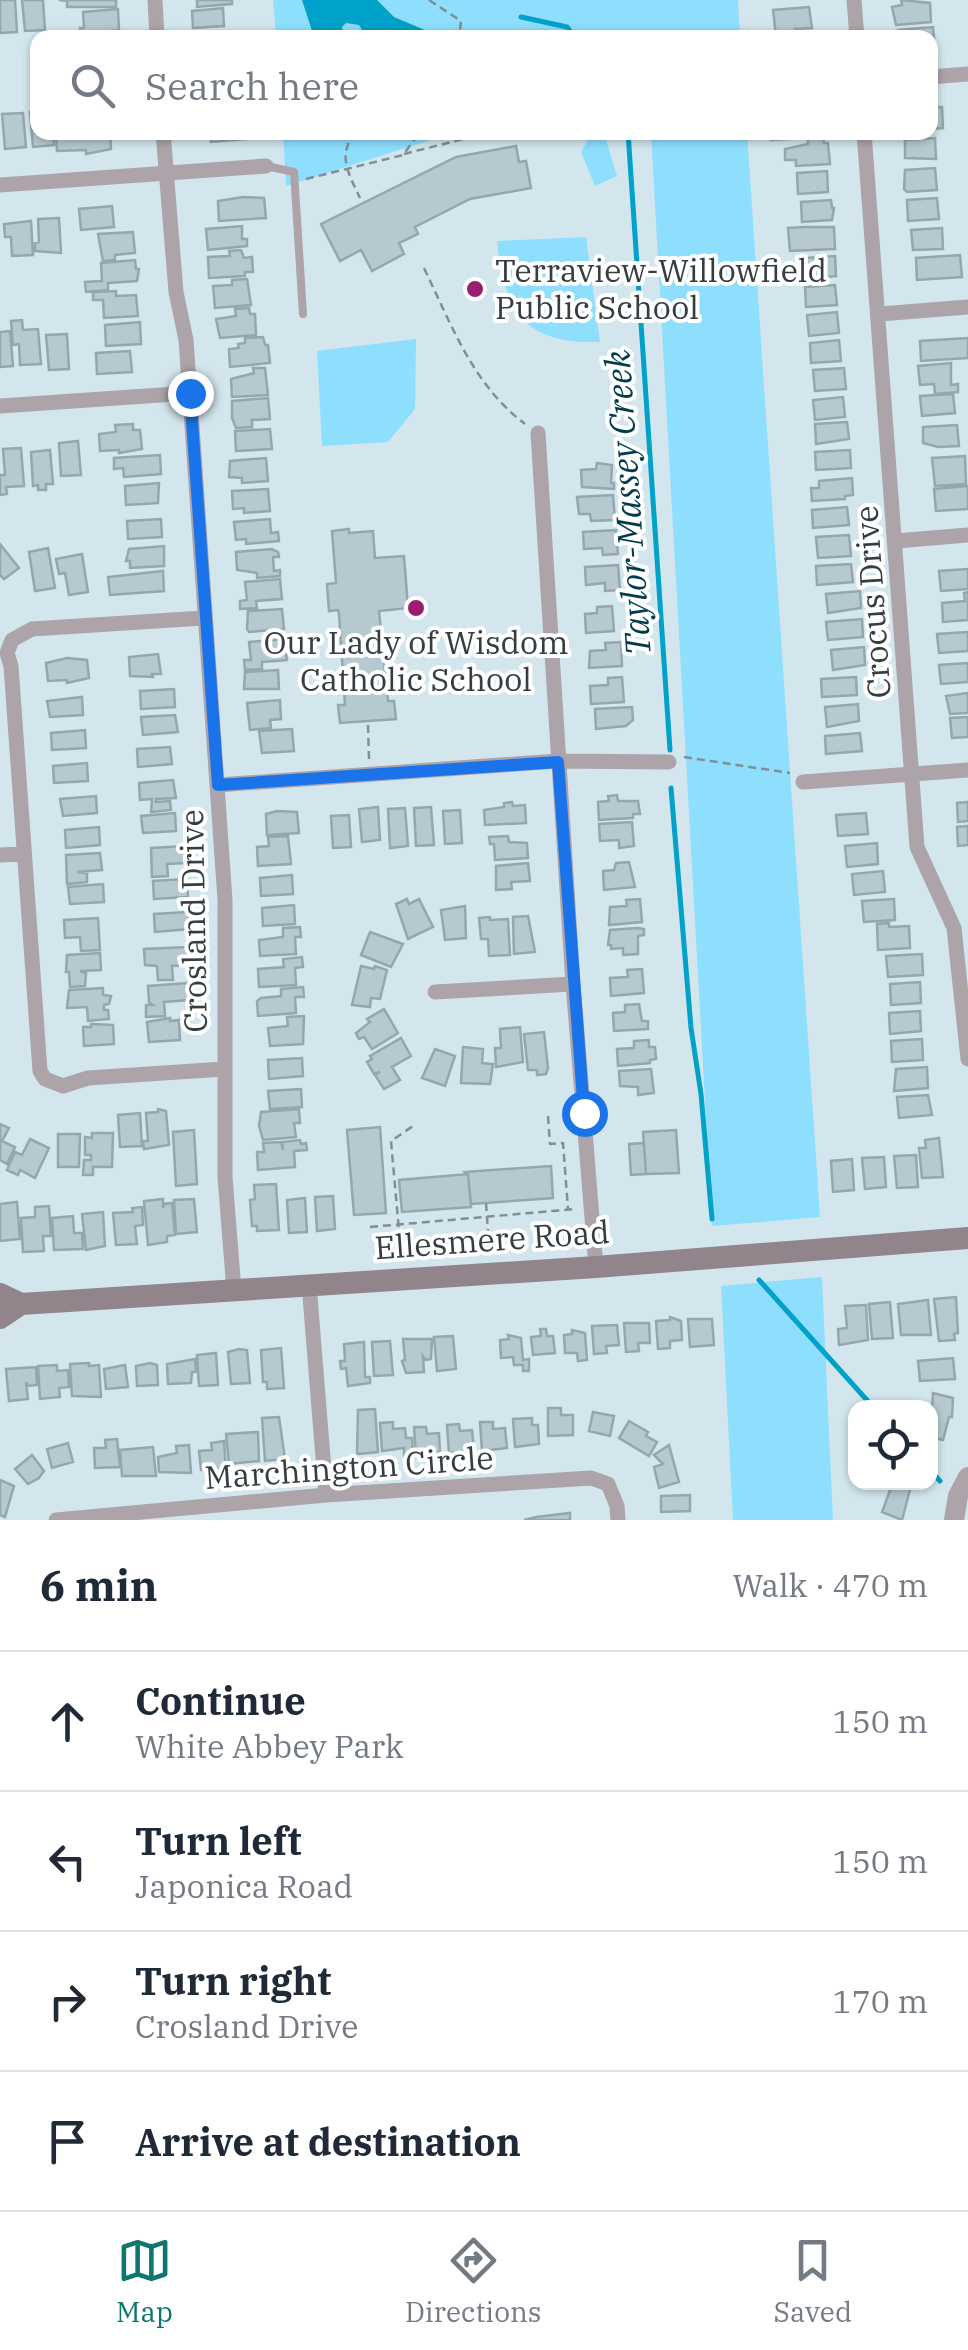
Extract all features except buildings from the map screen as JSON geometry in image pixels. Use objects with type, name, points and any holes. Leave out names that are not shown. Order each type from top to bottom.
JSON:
[{"type":"main road","name":"Ellesmere Road","points":[[0,1318],[10,1299],[234,1290],[596,1267],[968,1238]]},
{"type":"street","points":[[154,0],[156,30]]},
{"type":"street","points":[[854,0],[856,30]]},
{"type":"street","points":[[938,76],[968,74]]},
{"type":"street","name":"Crosland Drive","points":[[163,140],[176,292],[186,340],[218,785],[226,941],[225,1178],[234,1290]]},
{"type":"street","name":"Crocus Drive","points":[[865,140],[917,847],[954,928],[966,999],[968,1059]]},
{"type":"street","points":[[0,185],[266,166]]},
{"type":"street","points":[[880,314],[968,307]]},
{"type":"street","points":[[0,406],[190,393]]},
{"type":"street","points":[[538,434],[573,984],[596,1267]]},
{"type":"street","points":[[896,541],[968,535]]},
{"type":"street","points":[[203,618],[32,628],[12,640],[7,654],[11,666],[38,1061],[45,1079],[63,1086],[88,1078],[224,1070]]},
{"type":"street","points":[[218,785],[558,762],[669,762]]},
{"type":"street","points":[[803,782],[968,770]]},
{"type":"street","points":[[0,854],[23,854]]},
{"type":"street","points":[[434,992],[573,984]]},
{"type":"street","points":[[309,1284],[326,1495]]},
{"type":"street","points":[[954,1520],[958,1496],[968,1477]]},
{"type":"street","name":"Marchington Circle","points":[[56,1520],[326,1495],[590,1478],[608,1484],[618,1520]]},
{"type":"lane","points":[[266,166],[294,172],[303,314]]},
{"type":"path","points":[[430,0],[461,21],[460,30]]},
{"type":"path","points":[[351,140],[344,158],[360,198]]},
{"type":"path","points":[[403,155],[414,140]]},
{"type":"path","points":[[295,179],[316,179],[453,140]]},
{"type":"path","points":[[424,268],[474,370],[506,410],[538,434]]},
{"type":"path","points":[[368,726],[370,775]]},
{"type":"path","points":[[669,762],[680,757],[702,757],[800,774],[803,782]]},
{"type":"path","points":[[548,1116],[550,1144],[563,1143],[568,1210]]},
{"type":"path","points":[[401,1254],[391,1141],[413,1126]]},
{"type":"path","points":[[486,1203],[489,1247]]},
{"type":"path","points":[[370,1227],[592,1208]]},
{"type":"shaded area","points":[[273,0],[738,0],[740,30],[275,30]]},
{"type":"shaded area","points":[[302,0],[377,0],[394,17],[425,30],[362,30],[359,25],[346,23],[343,30],[312,30]]},
{"type":"shaded area","points":[[283,140],[431,140],[286,186]]},
{"type":"shaded area","points":[[588,140],[606,140],[617,176],[595,186],[581,152]]},
{"type":"shaded area","points":[[651,140],[747,140],[820,1217],[712,1226]]},
{"type":"shaded area","points":[[586,237],[600,342],[553,337],[523,319],[506,287],[497,241]]},
{"type":"shaded area","points":[[416,339],[415,409],[388,442],[322,446],[317,351]]},
{"type":"shaded area","points":[[822,1277],[833,1520],[733,1520],[721,1286]]},
{"type":"waterway","points":[[521,17],[569,30]]},
{"type":"waterway","name":"Taylor-Massey Creek","points":[[629,140],[670,750]]},
{"type":"waterway","name":"Taylor-Massey Creek","points":[[671,788],[712,1219]]},
{"type":"waterway","name":"Taylor-Massey Creek","points":[[759,1280],[867,1400]]},
{"type":"place","name":"Terraview-Willowfield Public School","points":[[475,289]]},
{"type":"place","name":"Our Lady of Wisdom Catholic School","points":[[416,608]]},
{"type":"route","points":[[190,393],[203,618],[218,785],[558,762],[584,1113]]}]
